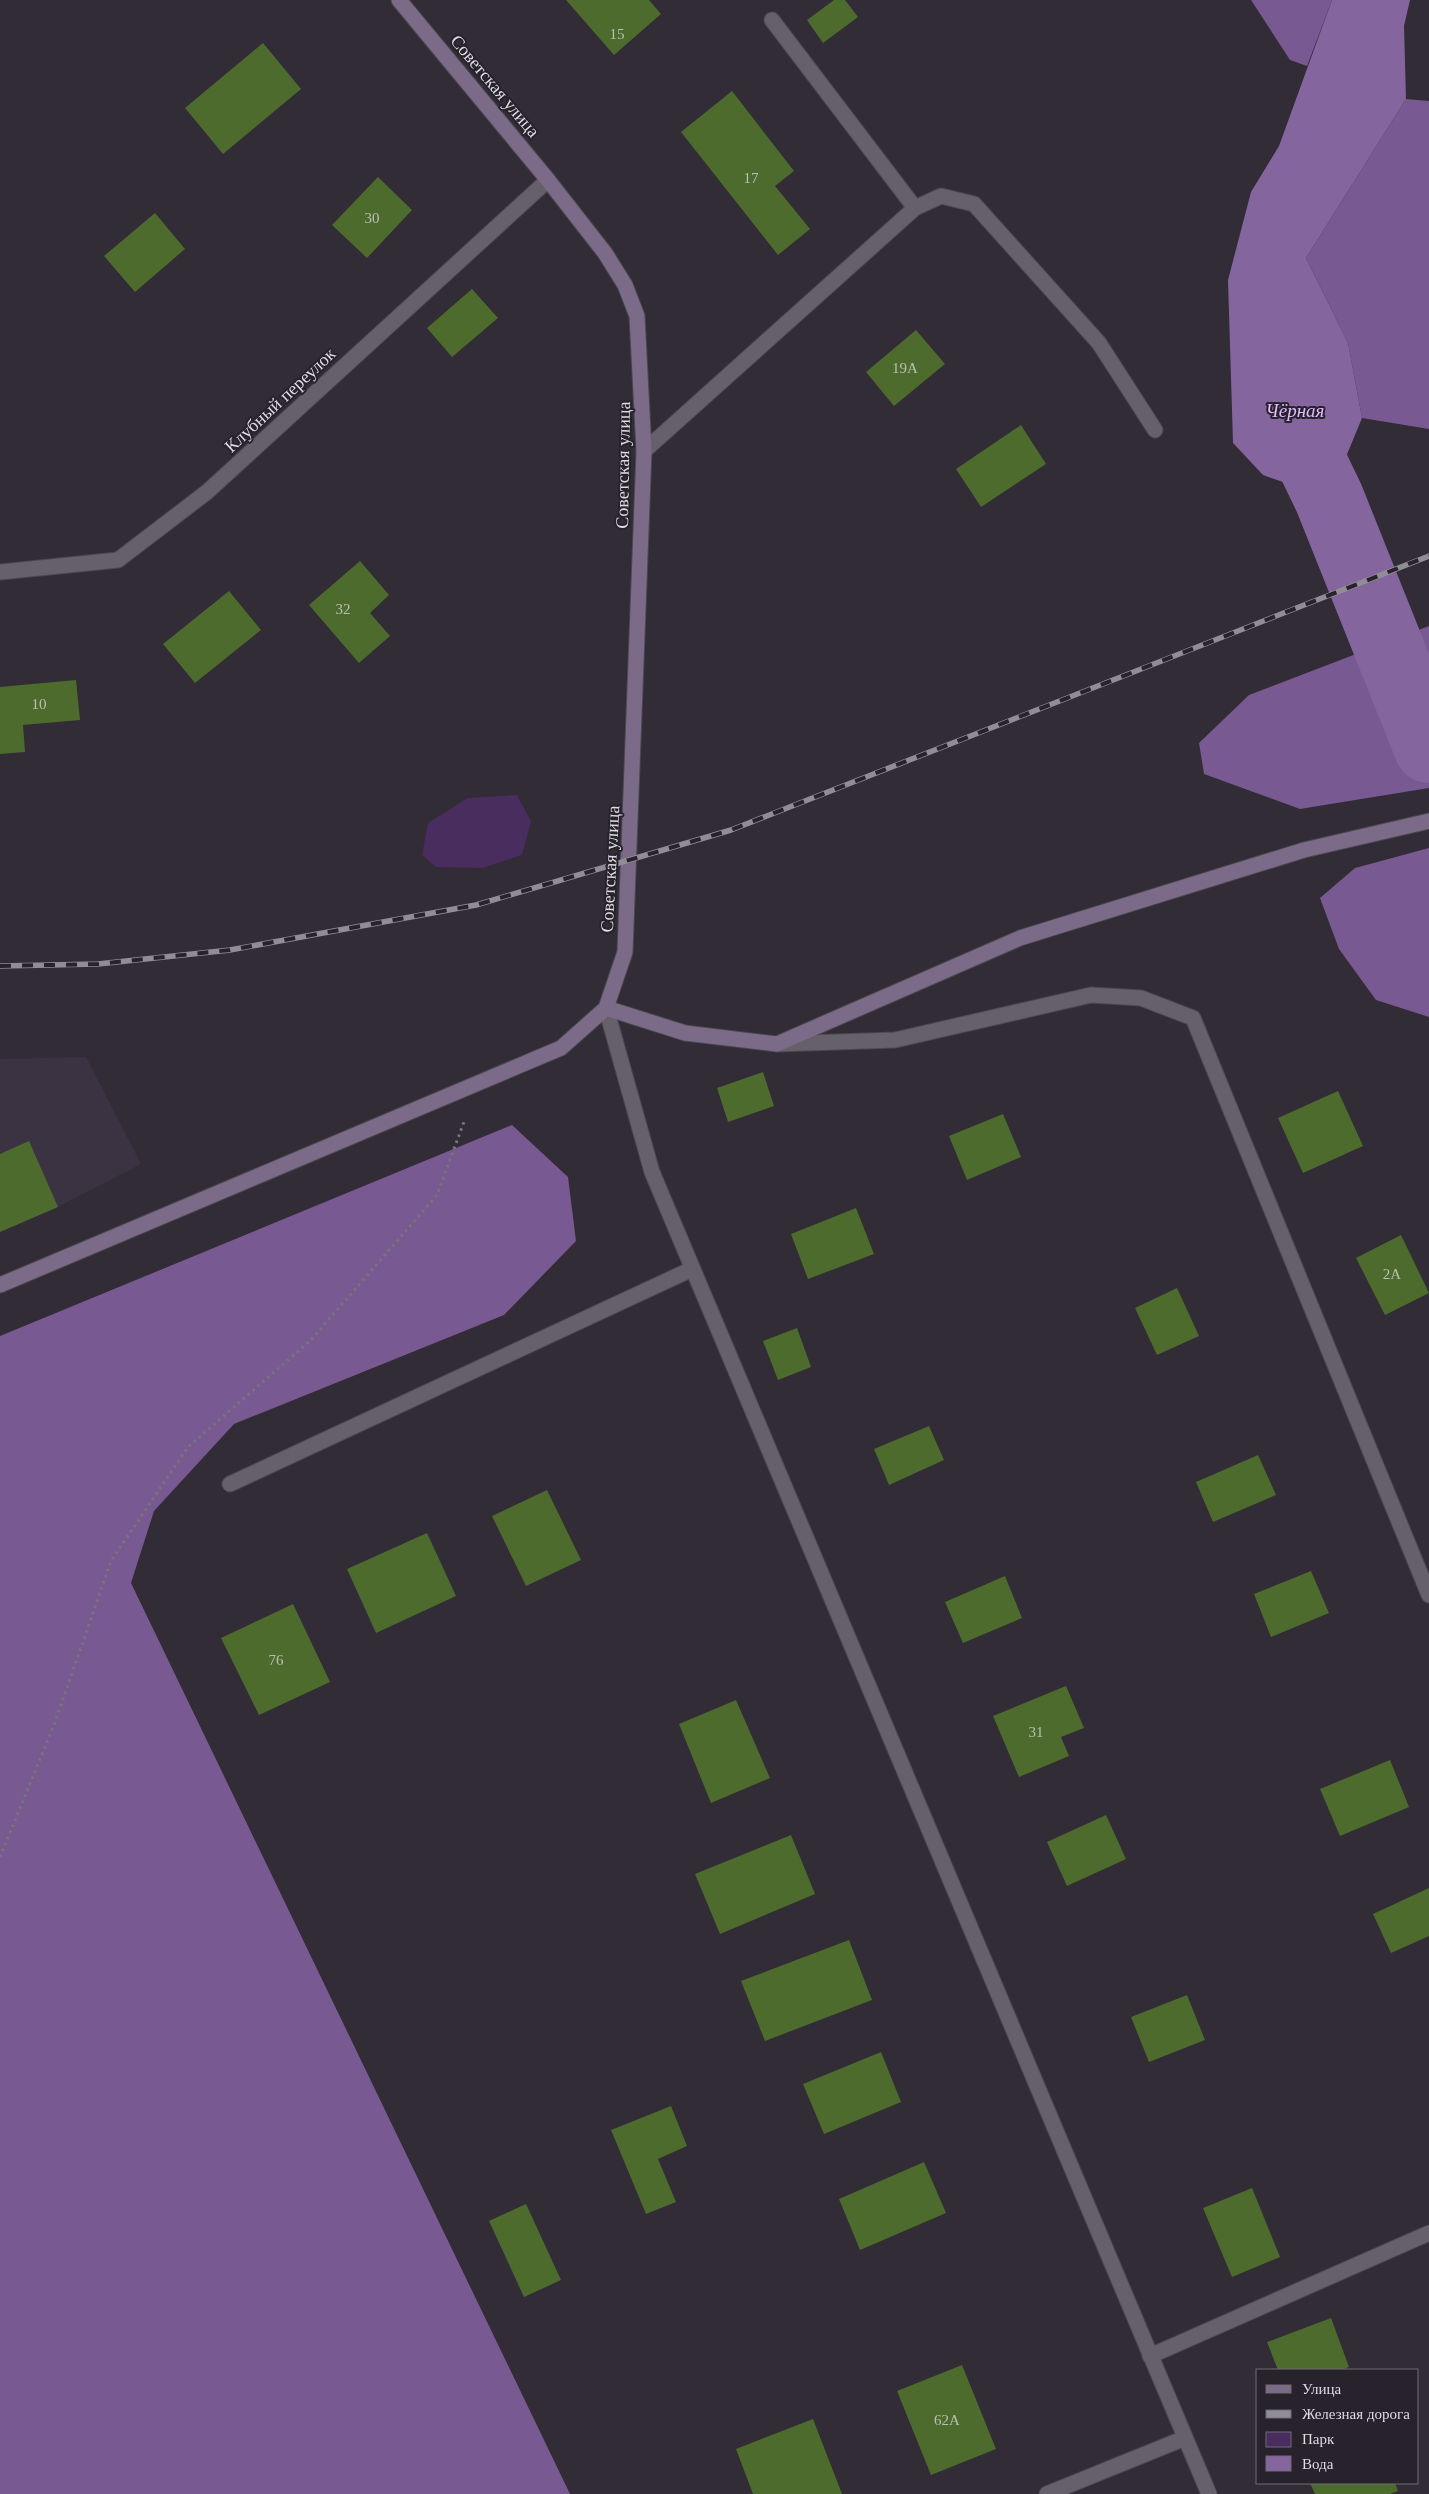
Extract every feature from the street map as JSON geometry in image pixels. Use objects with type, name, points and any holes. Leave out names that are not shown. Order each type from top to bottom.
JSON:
[{"type":"street","name":"Советская улица","points":[[399,0],[548,180],[605,253],[625,285],[637,316],[644,451],[625,952],[606,1008]]},
{"type":"street","points":[[772,20],[915,208]]},
{"type":"street","name":"Клубный переулок","points":[[0,572],[118,560],[207,492],[548,180]]},
{"type":"street","points":[[644,451],[915,208],[941,196],[974,204],[1099,343],[1155,430]]},
{"type":"street","points":[[777,1044],[1020,938],[1304,850],[1429,821]]},
{"type":"street","points":[[606,1008],[685,1032],[777,1044],[895,1040],[1091,995],[1142,998],[1193,1018],[1429,1595]]},
{"type":"street","points":[[606,1008],[652,1172],[1209,2494]]},
{"type":"street","points":[[0,1285],[561,1048],[606,1008]]},
{"type":"street","points":[[230,1484],[692,1269]]},
{"type":"street","points":[[1150,2356],[1429,2233]]},
{"type":"street","points":[[1047,2494],[1185,2438]]},
{"type":"shaded area","points":[[1251,0],[1332,0],[1307,66],[1290,60]]},
{"type":"shaded area","points":[[1406,99],[1429,101],[1429,429],[1362,418],[1348,343],[1306,258]]},
{"type":"shaded area","points":[[1429,626],[1429,788],[1300,809],[1204,774],[1199,743],[1249,695]]},
{"type":"shaded area","points":[[1429,848],[1429,1017],[1376,1000],[1339,949],[1320,898],[1355,868]]},
{"type":"shaded area","points":[[86,1057],[141,1164],[58,1207],[0,1232],[0,1059]]},
{"type":"shaded area","points":[[512,1125],[568,1177],[576,1241],[504,1315],[234,1424],[154,1511],[131,1583],[570,2494],[0,2494],[0,1336]]},
{"type":"green space","points":[[517,795],[531,821],[522,855],[483,868],[436,867],[422,855],[428,823],[468,798]]},
{"type":"water","name":"Чёрная","points":[[1332,0],[1410,0],[1404,26],[1406,99],[1306,258],[1348,343],[1362,418],[1329,498],[1263,475],[1233,443],[1228,280],[1251,192],[1279,146]]},
{"type":"building","points":[[566,0],[649,0],[661,14],[614,55]]},
{"type":"building","points":[[834,0],[845,0],[858,17],[823,43],[807,20]]},
{"type":"building","points":[[263,43],[301,89],[223,154],[185,108]]},
{"type":"building","points":[[732,91],[794,171],[775,186],[810,229],[778,255],[681,132]]},
{"type":"building","points":[[378,177],[412,210],[367,258],[332,225]]},
{"type":"building","points":[[155,213],[185,249],[135,292],[104,256]]},
{"type":"building","points":[[472,289],[498,318],[452,357],[427,328]]},
{"type":"building","points":[[916,330],[945,364],[894,406],[866,372]]},
{"type":"building","points":[[1021,425],[1046,464],[981,507],[956,469]]},
{"type":"building","points":[[360,561],[389,595],[370,613],[390,636],[359,663],[309,605]]},
{"type":"building","points":[[229,591],[261,630],[195,683],[163,644]]},
{"type":"building","points":[[76,680],[80,720],[23,725],[25,752],[0,754],[0,687]]},
{"type":"building","points":[[763,1072],[774,1106],[728,1122],[717,1088]]},
{"type":"building","points":[[1338,1091],[1363,1146],[1303,1173],[1278,1118]]},
{"type":"building","points":[[1003,1114],[1021,1157],[967,1180],[949,1136]]},
{"type":"building","points":[[29,1141],[58,1207],[0,1232],[0,1154]]},
{"type":"building","points":[[856,1208],[874,1254],[808,1279],[791,1234]]},
{"type":"building","points":[[1401,1235],[1429,1293],[1385,1315],[1356,1258]]},
{"type":"building","points":[[1177,1288],[1199,1336],[1157,1355],[1135,1308]]},
{"type":"building","points":[[797,1328],[811,1367],[778,1380],[763,1341]]},
{"type":"building","points":[[929,1426],[944,1460],[889,1485],[874,1449]]},
{"type":"building","points":[[1258,1455],[1276,1495],[1213,1522],[1196,1482]]},
{"type":"building","points":[[547,1490],[581,1560],[526,1586],[492,1516]]},
{"type":"building","points":[[427,1533],[456,1596],[376,1633],[347,1569]]},
{"type":"building","points":[[1311,1571],[1329,1613],[1271,1637],[1254,1594]]},
{"type":"building","points":[[1005,1576],[1022,1618],[963,1643],[945,1602]]},
{"type":"building","points":[[293,1604],[330,1682],[259,1715],[221,1638]]},
{"type":"building","points":[[1066,1686],[1084,1728],[1061,1737],[1069,1756],[1019,1777],[993,1716]]},
{"type":"building","points":[[736,1700],[770,1778],[711,1803],[679,1724]]},
{"type":"building","points":[[1390,1760],[1409,1807],[1340,1836],[1320,1789]]},
{"type":"building","points":[[1106,1815],[1126,1859],[1067,1886],[1047,1842]]},
{"type":"building","points":[[791,1835],[815,1894],[720,1934],[695,1874]]},
{"type":"building","points":[[1429,1888],[1429,1936],[1391,1953],[1373,1914]]},
{"type":"building","points":[[849,1940],[872,2000],[765,2041],[741,1981]]},
{"type":"building","points":[[1187,1995],[1205,2040],[1149,2062],[1131,2017]]},
{"type":"building","points":[[881,2052],[901,2102],[824,2134],[803,2084]]},
{"type":"building","points":[[671,2106],[687,2146],[658,2159],[676,2202],[646,2214],[611,2130]]},
{"type":"building","points":[[924,2162],[946,2213],[860,2250],[839,2199]]},
{"type":"building","points":[[1252,2188],[1280,2257],[1232,2277],[1203,2208]]},
{"type":"building","points":[[526,2204],[561,2280],[524,2297],[489,2221]]},
{"type":"building","points":[[1331,2318],[1349,2367],[1344,2369],[1278,2369],[1267,2342]]},
{"type":"building","points":[[962,2365],[996,2449],[931,2475],[897,2391]]},
{"type":"building","points":[[813,2419],[842,2494],[753,2494],[736,2449]]},
{"type":"building","points":[[1310,2484],[1395,2484],[1398,2491],[1390,2494],[1315,2494]]},
{"type":"waterway","name":"Чёрная","points":[[1287,411],[1329,498],[1429,748]]},
{"type":"railway","points":[[0,966],[98,964],[230,950],[476,905],[731,830],[1429,556]]}]
